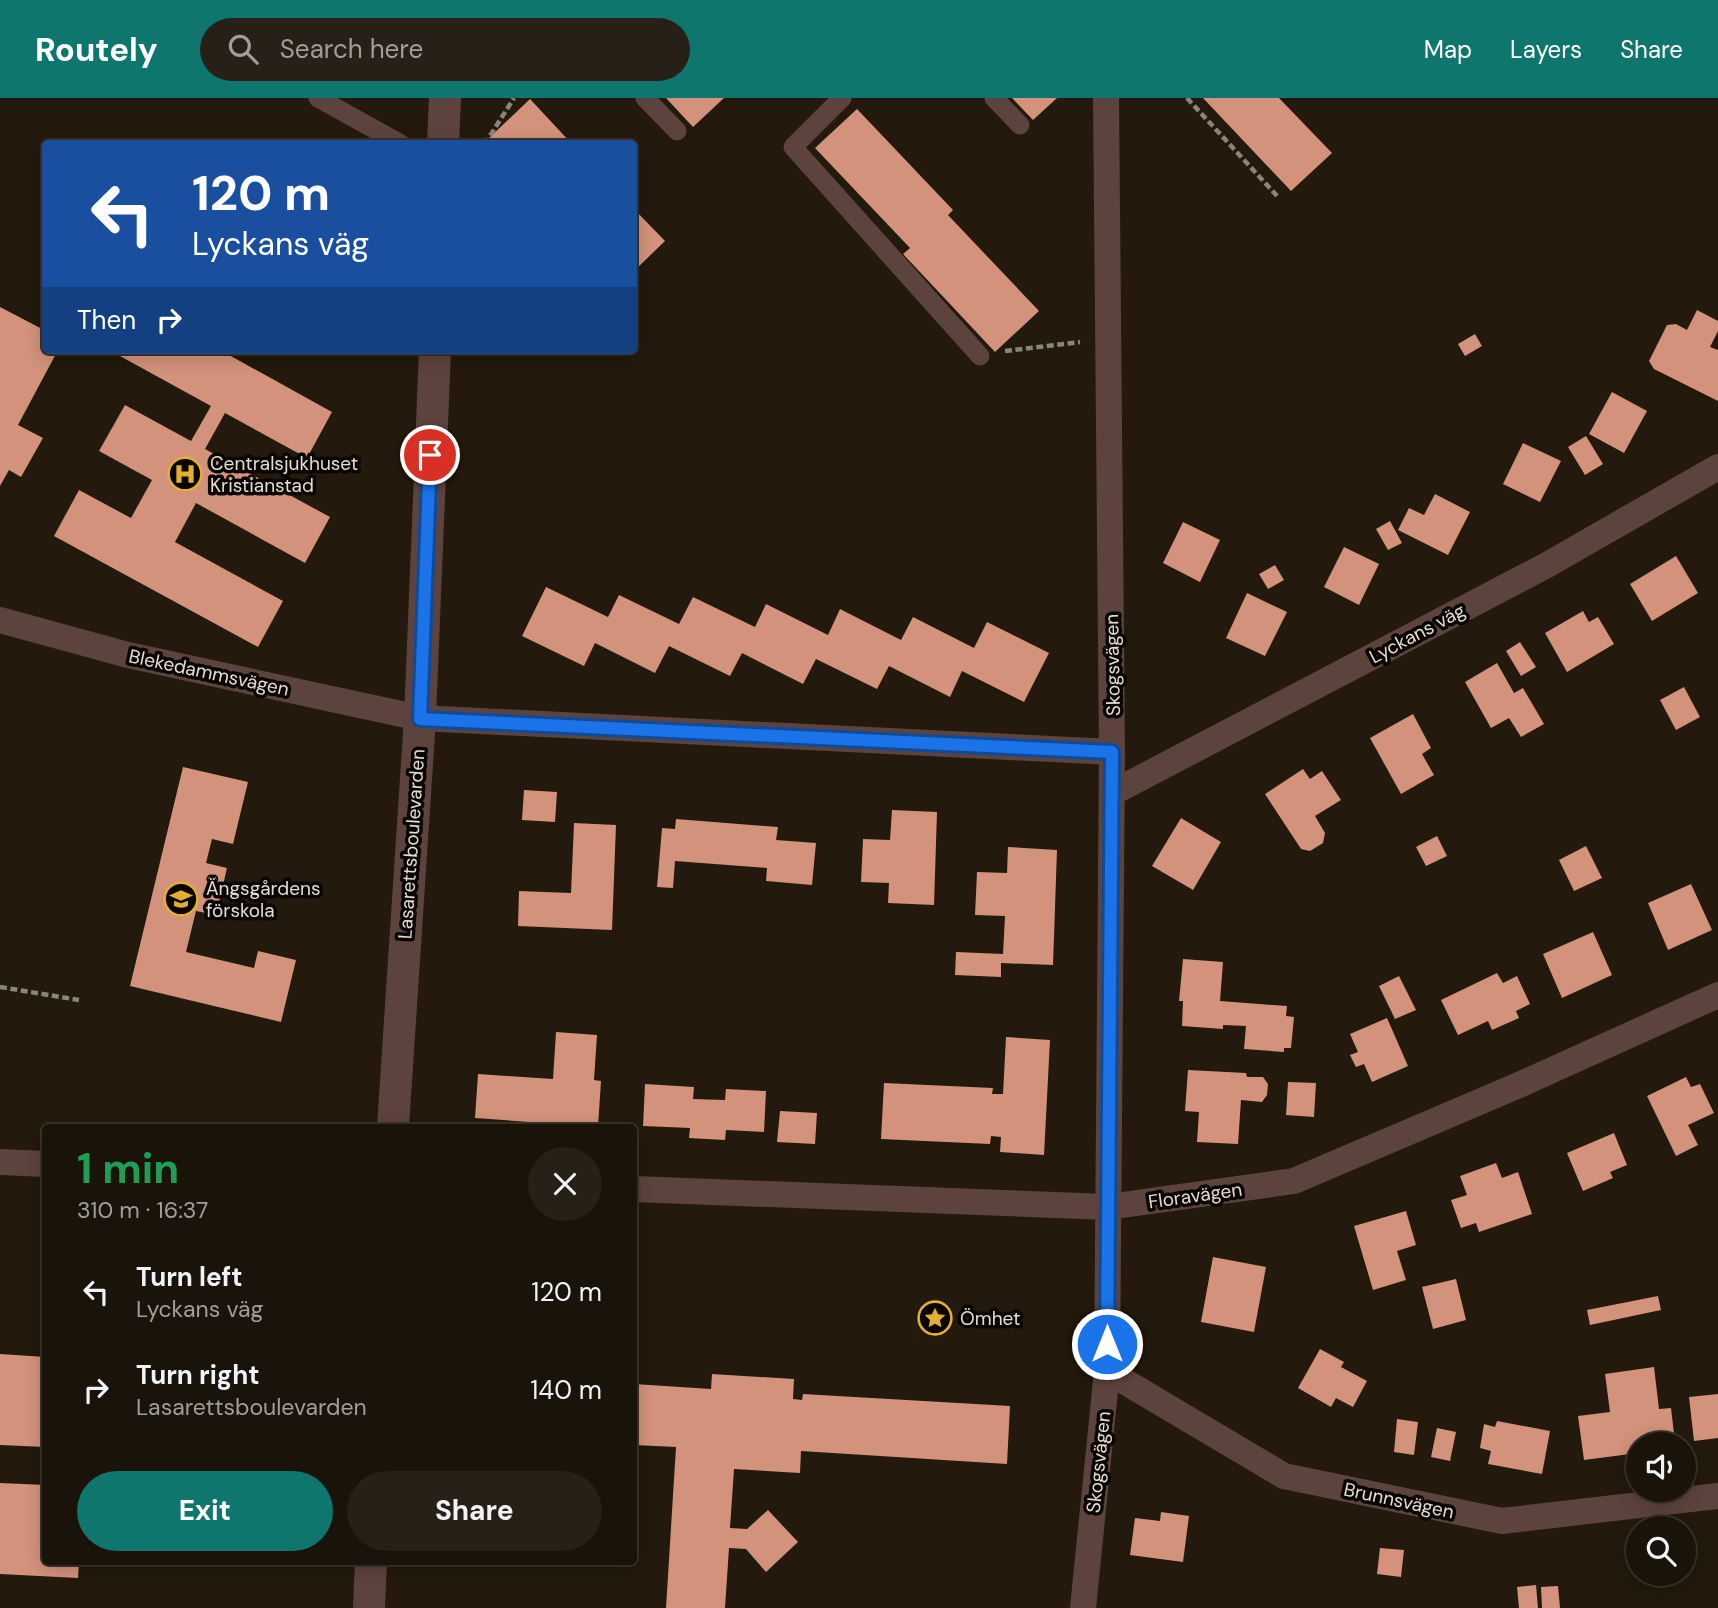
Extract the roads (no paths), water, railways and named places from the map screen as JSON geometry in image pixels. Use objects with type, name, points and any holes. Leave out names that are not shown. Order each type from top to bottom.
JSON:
[{"type":"street","points":[[318,98],[394,140]]},
{"type":"street","points":[[443,140],[445,98]]},
{"type":"street","points":[[645,98],[677,131]]},
{"type":"street","points":[[842,98],[793,147],[980,356]]},
{"type":"street","points":[[994,98],[1020,125]]},
{"type":"street","name":"Skogsvägen","points":[[1083,1608],[1107,1371],[1112,752],[1106,98]]},
{"type":"street","name":"Lasarettsboulevarden","points":[[393,1124],[420,719],[435,354]]},
{"type":"street","name":"Lyckans väg","points":[[1112,793],[1547,565],[1718,467]]},
{"type":"street","name":"Blekedammsvägen","points":[[0,620],[128,655],[420,719]]},
{"type":"street","points":[[420,719],[1112,752]]},
{"type":"street","name":"Floravägen","points":[[637,1189],[1108,1207],[1294,1181],[1519,1085],[1718,995]]},
{"type":"street","points":[[0,1162],[42,1164]]},
{"type":"street","name":"Brunnsvägen","points":[[1107,1371],[1284,1476],[1502,1521],[1718,1496]]},
{"type":"street","points":[[369,1608],[371,1565]]},
{"type":"place","name":"Centralsjukhuset Kristianstad","points":[[185,474]]},
{"type":"place","name":"Ängsgårdens förskola","points":[[181,899]]},
{"type":"place","name":"Ömhet","points":[[935,1318]]}]
